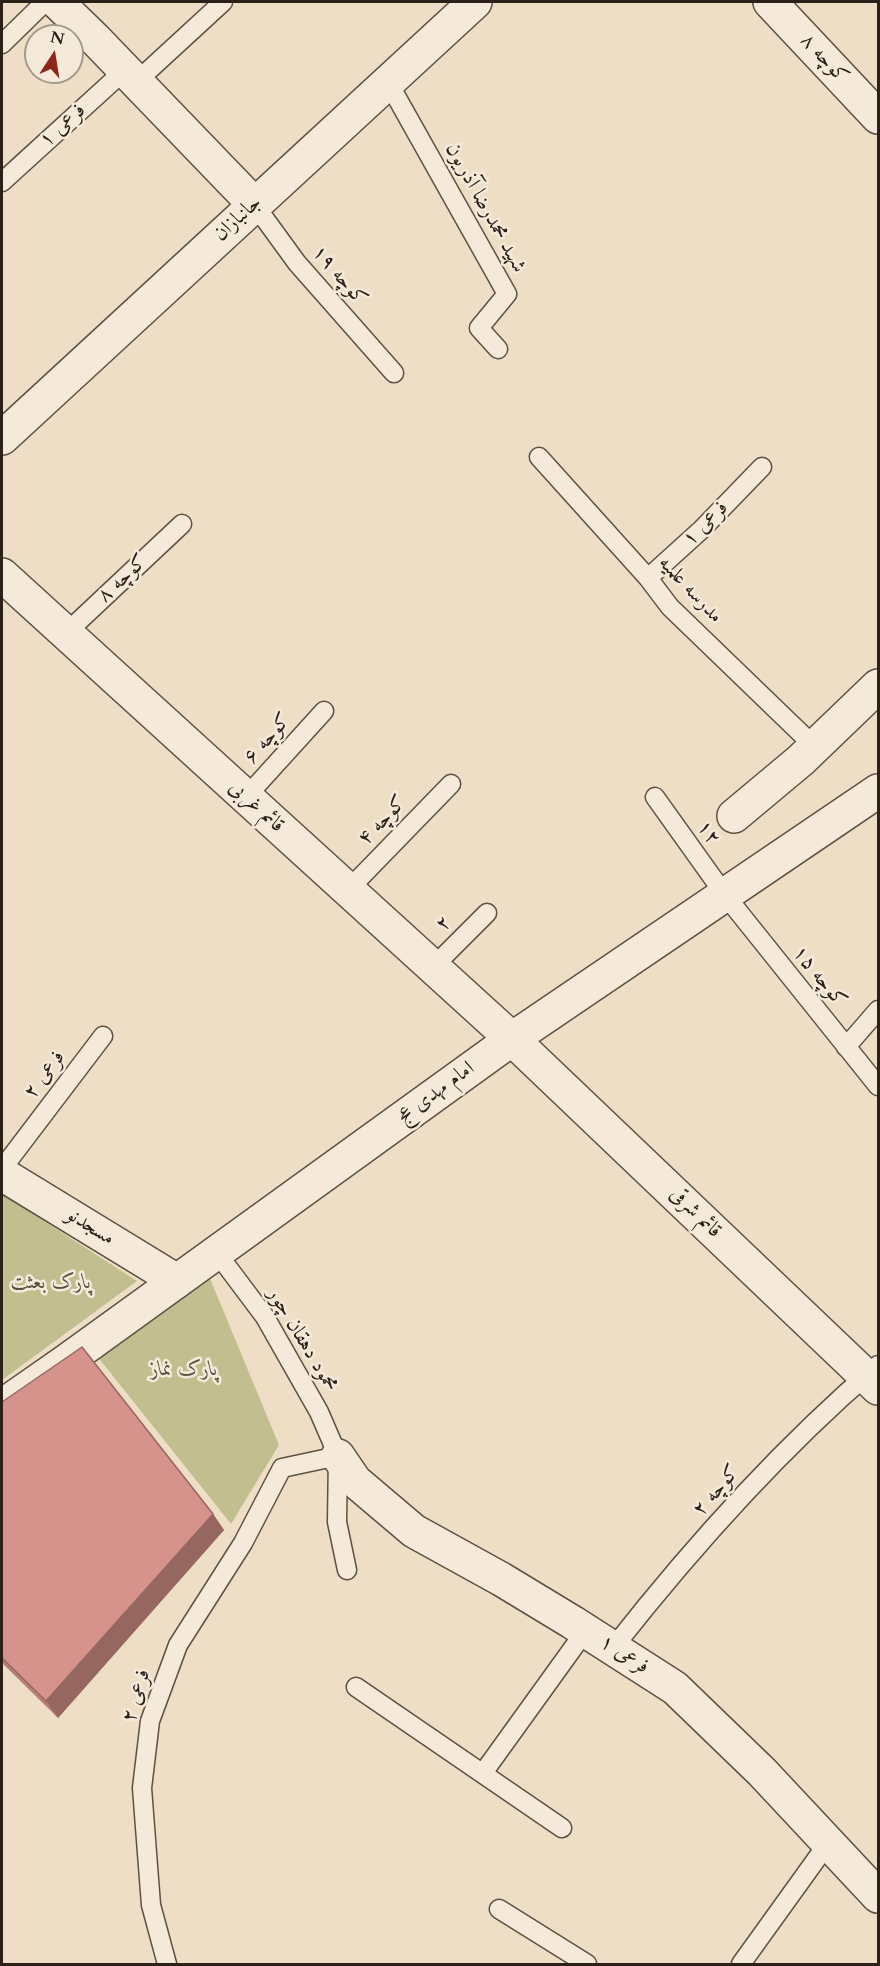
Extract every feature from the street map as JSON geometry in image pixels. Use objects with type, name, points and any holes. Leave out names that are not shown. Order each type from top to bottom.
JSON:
[{"type":"street","points":[[57,2],[254,204]]},
{"type":"street","name":"جانبازان","points":[[2,438],[475,2]]},
{"type":"street","name":"کوچه ۸","points":[[770,2],[879,117]]},
{"type":"street","name":"قائم غربی","points":[[2,575],[512,1039]]},
{"type":"street","points":[[734,816],[815,747],[879,686]]},
{"type":"street","name":"امام مهدی عج","points":[[2,1406],[512,1039],[879,791]]},
{"type":"street","name":"قائم شرقی","points":[[512,1039],[874,1376]]},
{"type":"street","name":"مسجدنو","points":[[2,1174],[177,1281]]},
{"type":"street","name":"فرعی ۱","points":[[338,1456],[355,1481],[414,1532],[501,1579],[675,1688],[762,1772],[879,1896]]},
{"type":"lane","points":[[2,44],[45,2]]},
{"type":"lane","points":[[130,76],[223,2]]},
{"type":"lane","name":"فرعی ۱","points":[[2,182],[130,76]]},
{"type":"lane","name":"شهید محمدرضا آذریون","points":[[388,82],[507,294],[479,328],[498,349]]},
{"type":"lane","name":"کوچه ۱۹","points":[[254,204],[297,263],[394,374]]},
{"type":"lane","name":"مدرسه علمیه","points":[[539,457],[648,578],[670,607],[815,747]]},
{"type":"lane","name":"فرعی ۱","points":[[648,578],[701,530],[762,467]]},
{"type":"lane","name":"کوچه ۸","points":[[65,634],[182,524]]},
{"type":"lane","name":"کوچه ۶","points":[[246,797],[324,711]]},
{"type":"lane","name":"کوچه ۴","points":[[348,890],[451,784]]},
{"type":"lane","name":"۱۲","points":[[655,797],[724,895]]},
{"type":"lane","name":"کوچه ۱۵","points":[[724,895],[879,1086]]},
{"type":"lane","name":"۲","points":[[433,967],[487,913]]},
{"type":"lane","points":[[846,1047],[879,1010]]},
{"type":"lane","name":"فرعی ۲","points":[[2,1169],[103,1036]]},
{"type":"lane","name":"محمود دهقان چور","points":[[217,1253],[265,1317],[319,1412],[338,1456]]},
{"type":"lane","name":"کوچه ۲","points":[[613,1648],[652,1598],[765,1471],[874,1376]]},
{"type":"lane","points":[[338,1456],[337,1522],[346,1570]]},
{"type":"lane","name":"فرعی ۲","points":[[167,1965],[151,1905],[142,1788],[150,1721],[178,1645],[243,1543],[282,1468],[338,1456]]},
{"type":"lane","points":[[483,1773],[585,1630]]},
{"type":"lane","points":[[356,1687],[562,1828]]},
{"type":"lane","points":[[741,1965],[828,1843]]},
{"type":"lane","points":[[499,1909],[587,1965]]},
{"type":"green space","name":"پارک بعثت","points":[[2,1194],[137,1281],[2,1380]]},
{"type":"green space","name":"پارک نماز","points":[[209,1276],[279,1445],[231,1524],[97,1356]]},
{"type":"building","points":[[82,1347],[213,1514],[46,1701],[2,1658],[2,1402]]}]
